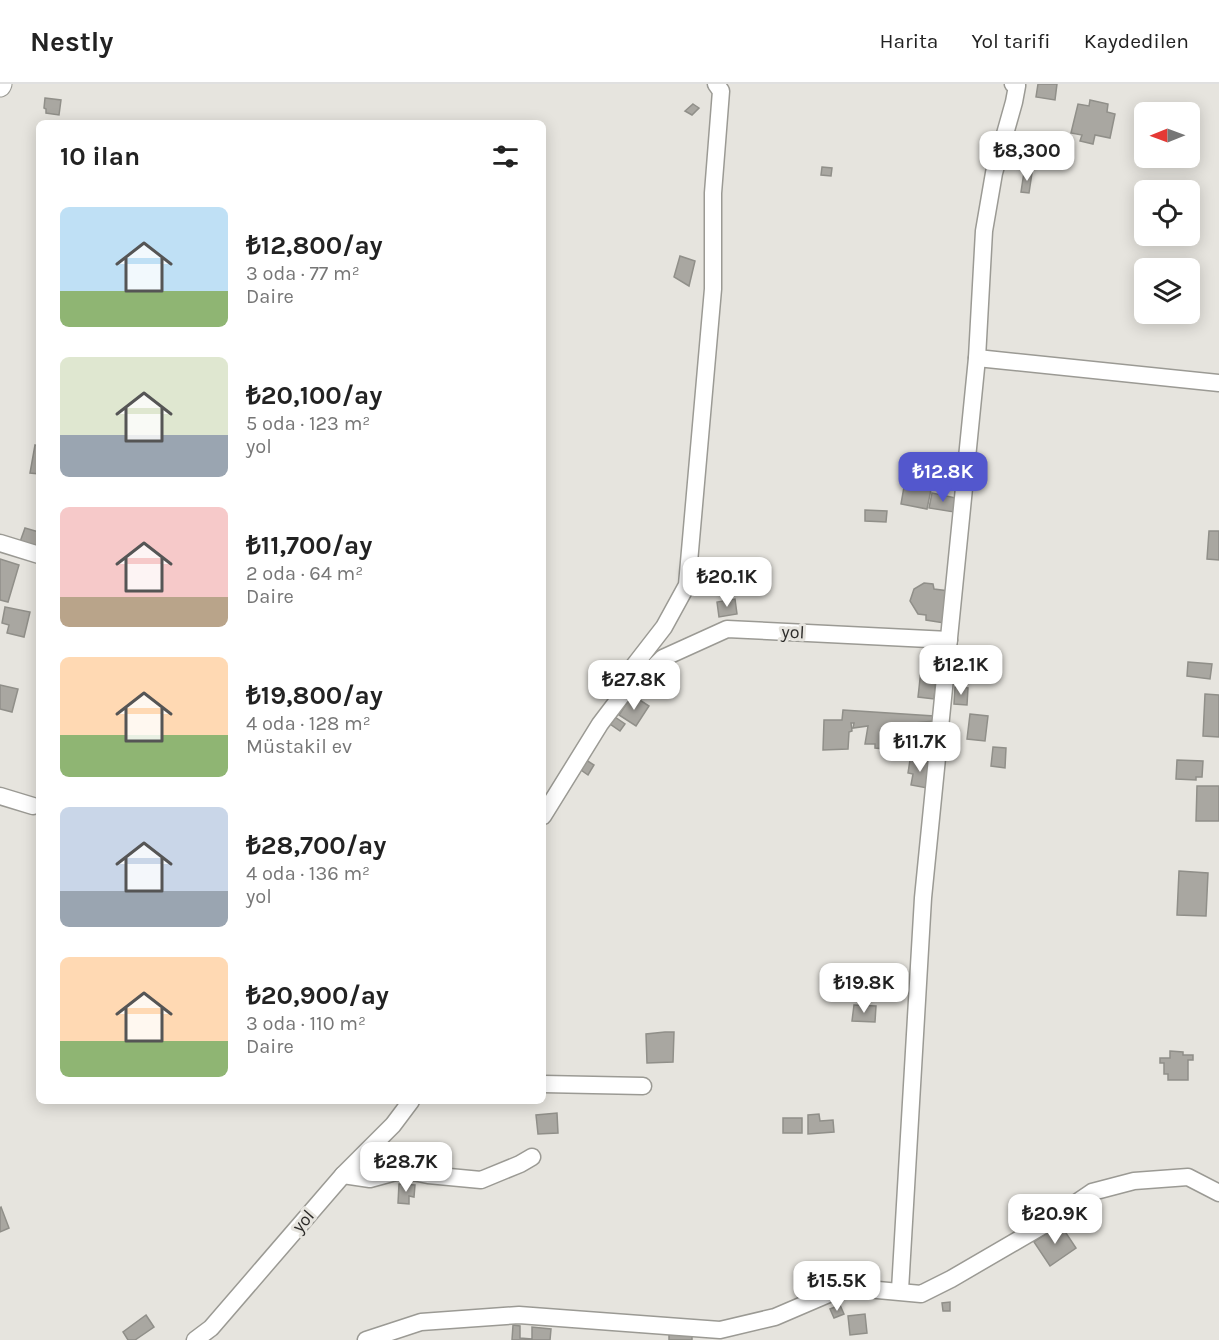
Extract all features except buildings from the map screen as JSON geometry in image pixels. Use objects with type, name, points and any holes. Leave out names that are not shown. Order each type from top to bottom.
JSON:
[{"type":"street","points":[[626,693],[626,676],[664,627],[687,585],[713,288],[713,194],[721,91],[716,84]]},
{"type":"street","points":[[900,1290],[923,898],[977,358],[984,231],[994,173],[1014,102],[1016,85]]},
{"type":"street","points":[[977,358],[1219,383]]},
{"type":"street","points":[[0,543],[36,554]]},
{"type":"street","name":"yol","points":[[546,811],[600,724],[622,695],[663,658],[727,629],[949,640]]},
{"type":"street","points":[[0,795],[33,806]]},
{"type":"street","points":[[546,1084],[643,1086]]},
{"type":"street","name":"yol","points":[[195,1340],[211,1328],[343,1175],[393,1125],[409,1104]]},
{"type":"street","points":[[343,1175],[370,1179],[403,1170],[481,1180],[520,1164],[532,1156]]},
{"type":"street","points":[[366,1340],[421,1322],[519,1315],[720,1330],[775,1317],[845,1287],[900,1290],[921,1294],[1042,1226],[1092,1192],[1134,1181],[1188,1178],[1219,1193]]}]
